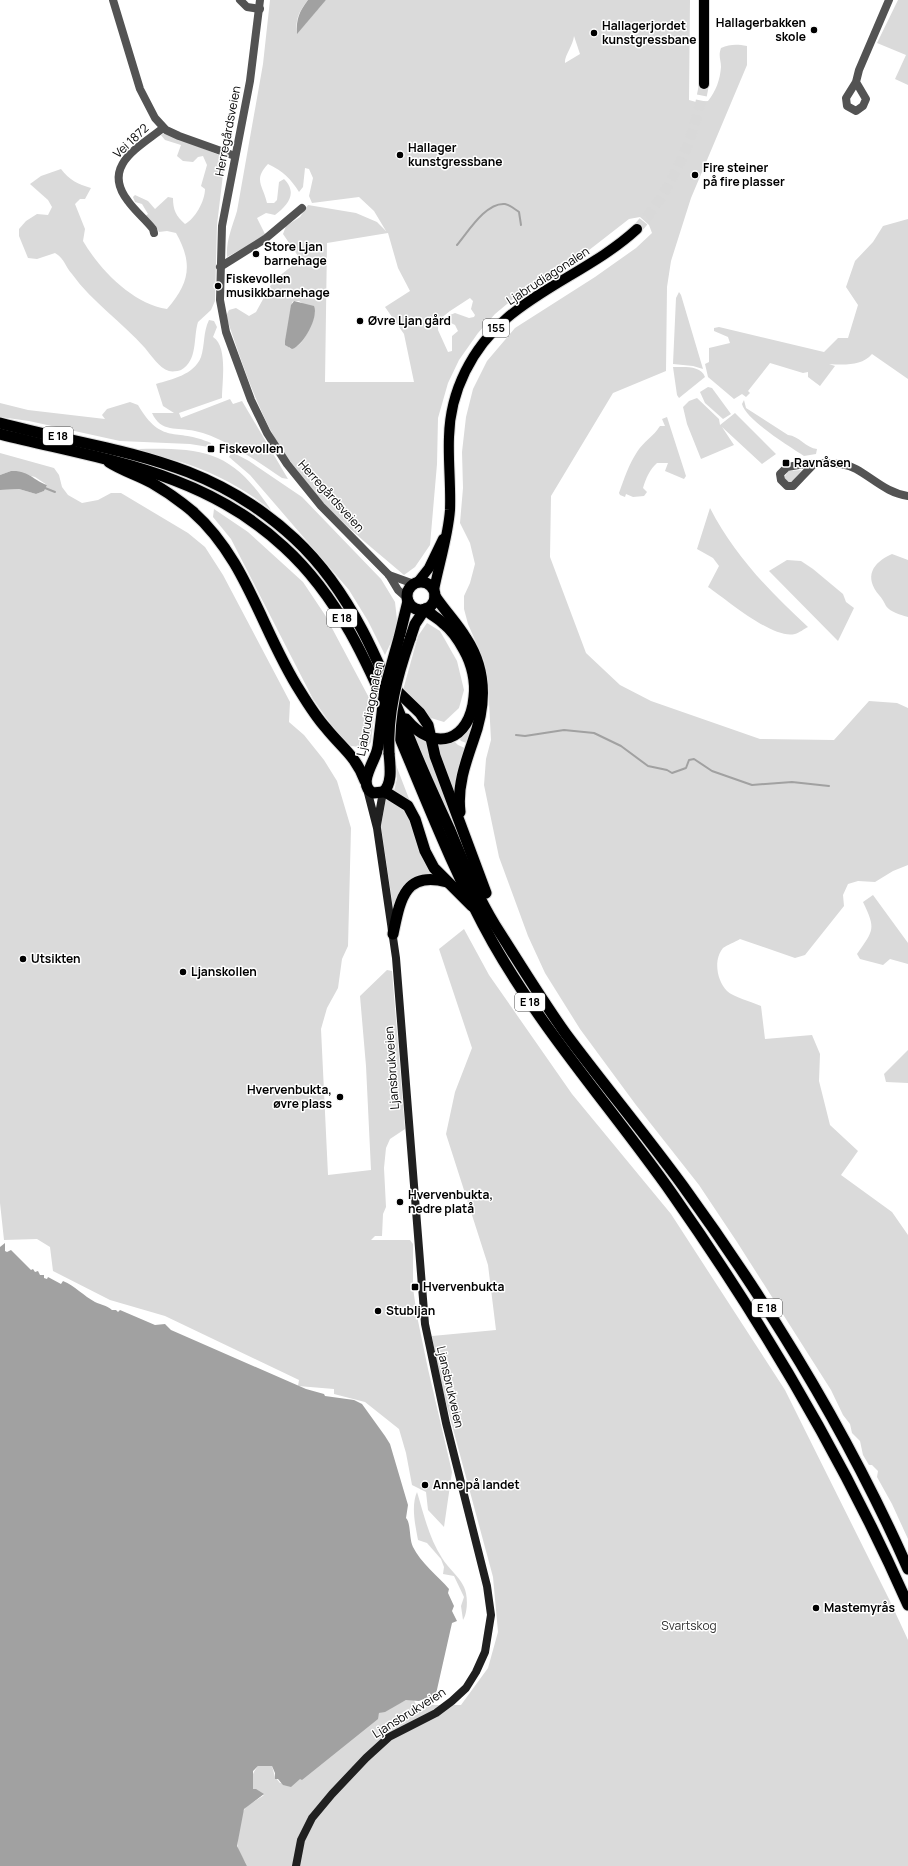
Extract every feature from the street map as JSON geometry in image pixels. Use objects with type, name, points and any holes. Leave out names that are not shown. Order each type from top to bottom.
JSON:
[{"type":"highway","name":"E 18","points":[[0,423],[115,449],[165,463],[209,480],[247,501],[281,526],[324,569],[353,615],[388,682],[402,714],[408,734],[468,873],[488,912],[550,1010],[681,1184],[758,1294],[833,1420],[876,1500],[908,1569]]},
{"type":"highway","name":"E 18","points":[[0,434],[131,464],[171,478],[221,500],[270,534],[288,550],[316,581],[343,620],[369,668],[449,852],[476,909],[506,964],[540,1018],[671,1192],[723,1266],[766,1335],[842,1467],[908,1605]]},
{"type":"highway","name":"E 18","points":[[104,458],[121,470],[152,483],[171,495],[199,518],[217,538],[242,576],[299,690],[326,729],[358,762],[367,781],[376,794],[385,788]]},
{"type":"highway","name":"E 18","points":[[416,583],[427,583],[471,646],[476,658],[482,683],[480,717],[460,784],[459,808],[462,825]]},
{"type":"highway","points":[[416,583],[408,592],[408,600],[417,609],[425,609],[432,604],[435,593]]},
{"type":"highway","name":"Ljabrudiagonalen","points":[[385,788],[389,753],[389,727],[405,638],[408,600]]},
{"type":"highway","name":"Ljabrudiagonalen","points":[[367,781],[378,747],[385,688],[405,638],[425,609]]},
{"type":"highway","points":[[425,609],[445,624],[456,636],[469,660],[475,686],[472,707],[463,727],[454,735],[444,739],[431,739]]},
{"type":"highway","name":"E 18","points":[[388,682],[424,718],[435,756],[462,825],[475,867],[507,942]]},
{"type":"highway","name":"E 18","points":[[402,714],[415,730],[431,739]]},
{"type":"highway","name":"E 18","points":[[367,781],[374,771],[380,771],[386,775],[385,788]]},
{"type":"highway","name":"E 18","points":[[385,788],[408,806],[415,819],[429,860],[446,882],[476,909]]},
{"type":"highway","points":[[393,934],[399,908],[408,888],[420,880],[426,879],[446,882]]},
{"type":"main road","points":[[704,0],[704,84]]},
{"type":"main road","name":"Ljabrudiagonalen","points":[[435,593],[446,536],[450,501],[450,421],[457,392],[474,355],[497,327],[520,308],[609,252],[637,229]]},
{"type":"main road","name":"Ljabrudiagonalen","points":[[416,583],[428,568],[446,536]]},
{"type":"main road","name":"Ljansbrukveien","points":[[296,1866],[298,1849],[308,1825],[319,1809],[348,1777],[389,1737],[436,1713],[466,1688],[480,1662],[487,1642],[490,1624],[490,1606],[487,1586],[446,1423],[425,1324],[398,972],[377,828],[367,781]]},
{"type":"main road","name":"Ljansbrukveien","points":[[377,828],[385,788]]},
{"type":"street","points":[[113,0],[140,89],[155,118],[163,128],[179,136],[235,156]]},
{"type":"street","points":[[240,0],[247,7],[260,9]]},
{"type":"street","name":"Herregårdsveien","points":[[260,0],[250,81],[224,213],[220,266],[220,300],[226,332],[242,380],[268,433],[300,482],[321,506],[389,575],[398,590],[408,600]]},
{"type":"street","points":[[856,82],[859,70],[889,0]]},
{"type":"street","name":"Vei 1872","points":[[154,233],[153,228],[125,197],[118,179],[120,165],[163,128]]},
{"type":"street","points":[[220,266],[265,238],[302,208]]},
{"type":"street","points":[[814,465],[829,463],[848,466],[885,488],[908,496]]},
{"type":"street","name":"Herregårdsveien","points":[[389,575],[416,583]]},
{"type":"green space","points":[[270,0],[308,0],[298,16],[297,33],[326,0],[690,0],[689,100],[696,102],[708,101],[719,81],[721,48],[734,45],[747,46],[747,65],[691,198],[671,261],[667,287],[666,371],[613,393],[551,496],[550,557],[586,653],[620,685],[651,701],[760,739],[834,740],[869,701],[897,703],[908,708],[908,865],[893,871],[875,882],[858,881],[848,884],[843,895],[844,906],[805,955],[795,958],[740,939],[723,948],[717,964],[721,982],[727,991],[761,1006],[765,1039],[812,1035],[820,1054],[819,1081],[830,1125],[858,1151],[841,1175],[892,1212],[908,1235],[908,1539],[892,1504],[877,1477],[878,1471],[872,1465],[869,1465],[863,1455],[860,1441],[852,1433],[850,1424],[843,1415],[831,1390],[737,1242],[699,1185],[636,1105],[580,1029],[545,973],[528,936],[499,857],[484,785],[486,759],[491,740],[488,684],[484,661],[468,624],[464,609],[464,596],[470,583],[475,564],[470,543],[460,523],[463,488],[462,452],[466,417],[473,389],[487,361],[515,328],[595,277],[636,248],[652,233],[649,225],[640,217],[629,219],[575,261],[519,294],[495,314],[478,333],[459,360],[448,383],[438,418],[437,464],[430,545],[415,567],[404,575],[342,522],[313,492],[288,460],[268,426],[252,390],[226,316],[229,310],[236,308],[249,316],[256,312],[273,281],[297,262],[298,256],[283,234],[286,226],[300,217],[308,205],[356,213],[377,222],[386,231],[374,211],[359,197],[312,203],[309,196],[313,178],[309,169],[305,168],[303,187],[299,192],[286,176],[268,164],[263,170],[260,179],[267,203],[274,203],[277,200],[279,182],[284,179],[290,189],[290,198],[284,207],[275,215],[266,213],[257,218],[265,234],[260,239],[227,257],[228,239],[237,211],[263,64]],"holes":[[[574,36],[580,54],[565,63]],[[388,233],[398,268],[410,291],[385,307],[404,334],[414,382],[325,382],[327,243]],[[470,298],[473,301],[471,309],[475,315],[474,317],[469,318],[455,313],[450,315],[451,323],[455,325],[458,331],[452,336],[452,351],[448,352],[438,330],[438,325],[440,319]],[[299,301],[315,312],[303,341],[294,348],[289,348],[292,302]]]},
{"type":"green space","points":[[898,0],[908,0],[908,85],[895,79],[906,55],[877,43]]},
{"type":"green space","points":[[165,133],[219,155],[224,166],[217,225],[215,301],[211,310],[198,322],[193,355],[190,361],[181,370],[174,371],[169,371],[159,364],[136,339],[89,294],[58,255],[55,253],[37,259],[28,258],[19,236],[19,229],[26,221],[37,214],[48,215],[52,207],[48,200],[30,184],[41,176],[61,169],[74,181],[91,188],[85,199],[80,199],[75,204],[85,229],[83,241],[90,252],[108,274],[130,293],[154,306],[167,309],[175,300],[184,281],[187,263],[185,254],[176,233],[167,231],[159,232],[155,225],[140,220],[148,214],[142,204],[135,202],[133,197],[135,195],[148,201],[155,209],[168,197],[173,198],[176,212],[185,224],[189,222],[196,214],[205,194],[205,189],[201,186],[207,165],[203,156],[198,157],[193,162],[183,161],[177,156],[181,145],[165,140],[161,135]]},
{"type":"green space","points":[[908,219],[908,379],[872,354],[868,358],[858,363],[829,364],[835,366],[820,386],[808,377],[808,372],[803,373],[770,363],[748,391],[750,393],[746,397],[742,394],[734,399],[708,377],[705,364],[709,362],[709,348],[730,343],[728,337],[714,331],[714,328],[719,327],[824,352],[838,338],[848,338],[858,305],[846,287],[855,261],[873,242],[883,226]]},
{"type":"green space","points":[[679,292],[703,369],[693,366],[673,364],[676,298]]},
{"type":"green space","points":[[209,320],[214,321],[217,327],[213,337],[221,348],[223,365],[222,398],[179,413],[181,418],[230,399],[233,404],[242,401],[288,479],[282,478],[229,444],[207,434],[170,428],[160,424],[152,413],[174,413],[163,406],[156,384],[188,372],[198,363],[201,357]]},
{"type":"green space","points":[[673,367],[687,367],[700,370],[705,377],[679,398],[677,395]]},
{"type":"green space","points":[[708,387],[712,388],[731,414],[723,419],[705,403],[700,392]]},
{"type":"green space","points":[[697,398],[719,419],[720,425],[735,413],[776,454],[762,464],[722,427],[734,445],[701,459],[687,424],[683,407],[689,401]]},
{"type":"green space","points":[[744,400],[746,408],[788,435],[796,437],[809,447],[817,449],[816,454],[804,456],[759,425],[745,410],[742,404]]},
{"type":"green space","points":[[130,402],[138,405],[154,426],[162,431],[199,438],[211,443],[209,447],[190,444],[120,441],[29,421],[0,417],[0,403],[28,410],[105,419],[102,415],[107,409]]},
{"type":"green space","points":[[667,417],[686,476],[684,479],[665,471],[668,463],[657,463],[650,471],[645,481],[643,488],[647,492],[644,496],[633,497],[626,494],[625,497],[620,495],[619,493],[629,467],[639,448],[655,433],[660,426],[665,426],[662,419]]},
{"type":"green space","points":[[139,449],[182,450],[199,452],[215,457],[243,475],[257,490],[271,510],[240,488],[217,476],[193,466],[154,456]]},
{"type":"green space","points":[[232,452],[249,461],[302,497],[381,579],[395,602],[397,620],[395,634],[385,655],[368,621],[349,590],[250,475],[229,457]]},
{"type":"green space","points":[[0,453],[54,468],[59,475],[62,487],[68,495],[82,503],[98,500],[111,493],[121,493],[188,533],[205,547],[223,575],[290,702],[289,722],[304,735],[324,760],[337,781],[351,828],[348,946],[342,959],[338,988],[327,1008],[321,1029],[328,1175],[371,1170],[366,1066],[360,996],[387,970],[392,971],[405,1129],[390,1139],[386,1148],[384,1168],[386,1207],[383,1214],[382,1236],[375,1236],[371,1240],[410,1240],[413,1244],[413,1288],[417,1316],[452,1472],[444,1527],[428,1510],[426,1492],[412,1485],[406,1453],[399,1429],[365,1402],[334,1394],[334,1389],[298,1386],[299,1380],[165,1316],[110,1300],[53,1271],[50,1247],[37,1239],[4,1240],[0,1203],[0,490],[19,489],[36,494],[44,491],[47,485],[35,477],[11,471],[0,475]]},
{"type":"green space","points":[[802,470],[792,482],[788,482],[784,478],[788,471]]},
{"type":"green space","points":[[710,508],[730,542],[754,572],[808,627],[795,634],[786,634],[775,631],[750,617],[708,587],[719,566],[713,558],[697,549]]},
{"type":"green space","points":[[214,509],[248,532],[303,582],[325,615],[375,709],[371,742],[367,748],[351,746],[339,736],[313,699],[231,539],[213,517]]},
{"type":"green space","points":[[892,554],[908,560],[908,617],[890,610],[874,588],[872,582],[871,576],[875,566]]},
{"type":"green space","points":[[787,560],[801,561],[813,569],[843,594],[846,602],[854,608],[838,641],[769,571]]},
{"type":"green space","points":[[436,606],[438,606],[462,640],[445,620],[432,612]]},
{"type":"green space","points":[[427,623],[440,631],[457,661],[464,690],[459,708],[444,722],[431,718],[403,690],[418,636]]},
{"type":"green space","points":[[467,649],[476,670],[479,686],[475,722],[469,744],[461,741],[458,737],[472,718],[478,694],[475,670]]},
{"type":"green space","points":[[412,733],[428,741],[462,846]]},
{"type":"green space","points":[[453,740],[458,745],[467,749],[456,797],[434,743]]},
{"type":"green space","points":[[396,765],[411,804],[394,791],[397,778]]},
{"type":"green space","points":[[386,799],[404,808],[434,874],[429,876],[393,908],[381,826]]},
{"type":"green space","points":[[873,895],[908,943],[908,964],[890,959],[883,965],[860,959],[857,954],[867,940],[871,929],[870,918],[863,902]]},
{"type":"green space","name":"Svartskog","points":[[464,929],[489,975],[572,1094],[671,1214],[785,1390],[889,1599],[908,1640],[908,1866],[247,1866],[238,1850],[238,1836],[243,1812],[247,1806],[264,1795],[253,1790],[252,1787],[252,1777],[258,1766],[272,1766],[275,1777],[280,1783],[295,1782],[377,1719],[379,1713],[406,1700],[414,1700],[419,1712],[429,1705],[461,1705],[488,1668],[498,1632],[493,1577],[439,1377],[432,1336],[496,1330],[488,1265],[446,1134],[455,1092],[472,1048],[439,949]]},
{"type":"green space","points":[[908,1050],[908,1083],[886,1082],[884,1074]]},
{"type":"green space","points":[[417,1492],[427,1526],[437,1550],[462,1583],[465,1590],[467,1608],[463,1620],[461,1606],[464,1597],[454,1576],[443,1574],[444,1567],[441,1559],[427,1543],[418,1540],[414,1509]]},
{"type":"shaded area","points":[[308,0],[326,0],[297,34],[299,16],[302,8]]},
{"type":"shaded area","points":[[294,301],[314,306],[315,311],[312,324],[305,337],[301,343],[292,349],[285,345],[285,341],[291,305]]},
{"type":"shaded area","points":[[11,471],[22,472],[47,485],[44,491],[36,494],[19,489],[0,490],[0,475]]},
{"type":"shaded area","points":[[5,1243],[5,1251],[7,1252],[11,1250],[31,1270],[33,1269],[35,1272],[38,1271],[40,1275],[44,1275],[44,1278],[47,1279],[48,1277],[61,1284],[63,1281],[91,1300],[112,1310],[116,1310],[118,1312],[120,1310],[155,1325],[165,1324],[171,1330],[306,1389],[324,1394],[325,1396],[354,1400],[362,1404],[390,1444],[408,1505],[406,1518],[409,1524],[413,1547],[425,1564],[449,1589],[448,1593],[454,1606],[452,1611],[457,1621],[452,1623],[436,1694],[419,1701],[406,1700],[385,1712],[379,1713],[378,1719],[302,1780],[300,1779],[291,1787],[283,1785],[278,1779],[275,1779],[275,1773],[272,1766],[258,1766],[253,1771],[253,1789],[256,1789],[264,1794],[244,1809],[237,1846],[247,1866],[0,1866],[0,1247]]},
{"type":"waterway","points":[[457,245],[484,213],[498,205],[505,204],[519,212],[521,225]]},
{"type":"waterway","points":[[45,488],[55,492]]},
{"type":"waterway","points":[[516,735],[525,736],[564,730],[594,733],[621,746],[648,766],[667,770],[672,773],[686,768],[689,760],[694,759],[712,771],[752,785],[792,782],[829,786]]},
{"type":"tunnel","points":[[637,229],[661,197],[681,161],[695,124],[704,84]]},
{"type":"place","name":"Hallagerbakken skole","points":[[814,30]]},
{"type":"place","name":"Hallagerjordet kunstgressbane","points":[[594,33]]},
{"type":"place","name":"Hallager kunstgressbane","points":[[400,155]]},
{"type":"place","name":"Fire steiner på fire plasser","points":[[695,175]]},
{"type":"place","name":"Store Ljan barnehage","points":[[256,254]]},
{"type":"place","name":"Fiskevollen musikkbarnehage","points":[[218,286]]},
{"type":"place","name":"Øvre Ljan gård","points":[[360,321]]},
{"type":"place","name":"Fiskevollen","points":[[211,449]]},
{"type":"place","name":"Ravnåsen","points":[[786,463]]},
{"type":"place","name":"Utsikten","points":[[23,959]]},
{"type":"place","name":"Ljanskollen","points":[[183,972]]},
{"type":"place","name":"Hvervenbukta, øvre plass","points":[[340,1097]]},
{"type":"place","name":"Hvervenbukta, nedre platå","points":[[400,1202]]},
{"type":"place","name":"Hvervenbukta","points":[[415,1287]]},
{"type":"place","name":"Stubljan","points":[[378,1311]]},
{"type":"place","name":"Anne på landet","points":[[425,1485]]},
{"type":"place","name":"Mastemyrås","points":[[816,1608]]}]
